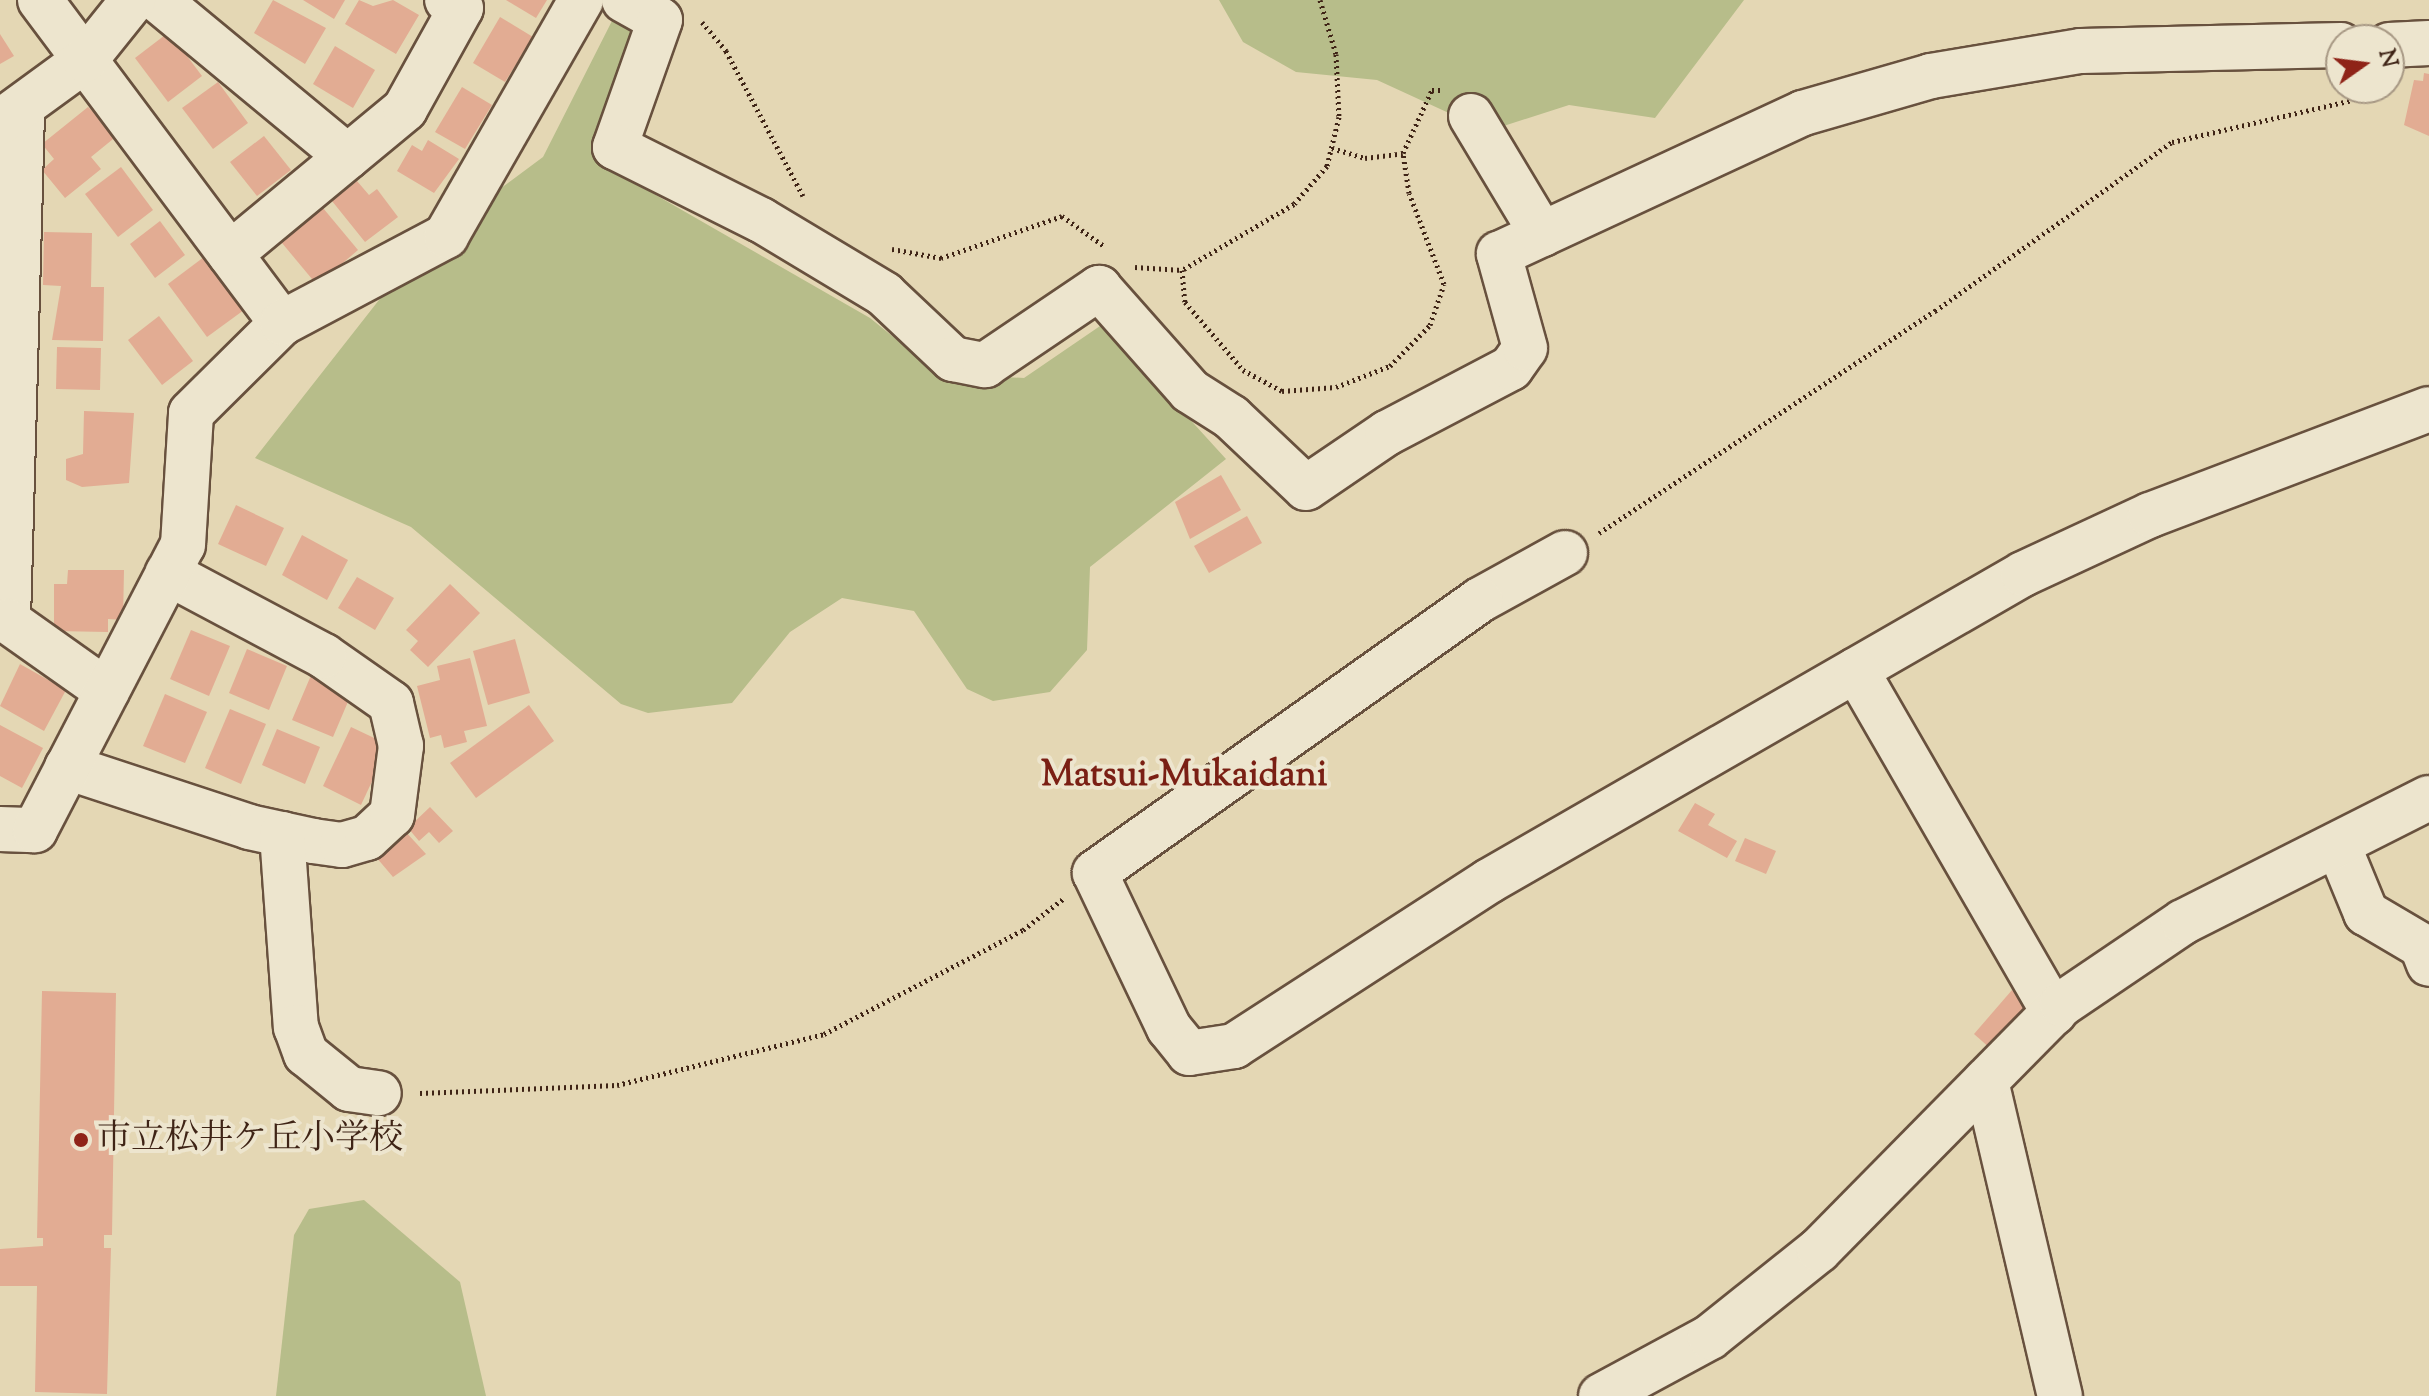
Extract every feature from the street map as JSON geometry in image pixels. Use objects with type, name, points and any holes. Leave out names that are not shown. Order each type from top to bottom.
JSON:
[{"type":"street","points":[[40,0],[282,323]]},
{"type":"street","points":[[107,691],[8,621],[11,117],[85,60],[133,0]]},
{"type":"street","points":[[158,0],[348,157]]},
{"type":"street","points":[[230,254],[405,109],[461,8],[447,0]]},
{"type":"street","points":[[0,829],[35,830],[183,545],[191,413],[282,323],[446,236],[581,0]]},
{"type":"street","points":[[624,0],[660,20],[615,147],[761,220],[884,294],[953,359],[985,365],[1099,288],[1190,391],[1231,417],[1306,488],[1387,433],[1511,368],[1525,348],[1499,254],[1803,113],[1931,76],[2081,51],[2325,45]]},
{"type":"street","points":[[2405,44],[2429,43]]},
{"type":"street","points":[[1471,116],[1542,234]]},
{"type":"street","points":[[1565,553],[1480,600],[1095,873],[1169,1028],[1189,1053],[1234,1046],[1489,881],[2023,574],[2150,515],[2429,409]]},
{"type":"street","points":[[67,767],[282,834],[342,845],[367,838],[392,815],[401,746],[391,703],[324,656],[168,573]]},
{"type":"street","points":[[1856,670],[2054,1013]]},
{"type":"street","points":[[1601,1396],[1710,1337],[1819,1250],[2054,1013],[2183,922],[2429,798]]},
{"type":"street","points":[[282,834],[296,1027],[306,1054],[349,1089],[379,1093]]},
{"type":"street","points":[[2338,845],[2366,913],[2422,946],[2429,964]]},
{"type":"street","points":[[1986,1081],[2060,1396]]},
{"type":"path","points":[[1120,259],[1132,267],[1182,270],[1294,204],[1327,166],[1339,117],[1336,54],[1320,0]]},
{"type":"path","points":[[691,10],[726,51],[810,210]]},
{"type":"path","points":[[1182,270],[1185,302],[1210,338],[1243,370],[1282,391],[1336,387],[1390,366],[1430,325],[1444,284],[1409,193],[1403,153],[1432,90],[1454,89],[1471,116]]},
{"type":"path","points":[[1565,553],[1935,311],[2172,142],[2336,104]]},
{"type":"path","points":[[1332,148],[1365,158],[1403,153]]},
{"type":"path","points":[[880,247],[941,258],[1062,216],[1109,250]]},
{"type":"path","points":[[379,1093],[617,1085],[824,1034],[1023,930],[1095,873]]},
{"type":"green space","points":[[1219,0],[1744,0],[1655,118],[1569,105],[1488,131],[1377,80],[1296,72],[1243,42]]},
{"type":"green space","points":[[615,15],[642,34],[600,163],[870,318],[939,374],[1024,378],[1103,324],[1226,459],[1090,567],[1087,650],[1050,692],[993,701],[967,689],[914,611],[842,598],[790,632],[732,703],[648,713],[621,704],[411,527],[255,458],[419,249],[543,157]]},
{"type":"green space","points":[[364,1200],[460,1282],[486,1396],[276,1396],[294,1235],[309,1209]]},
{"type":"building","points":[[273,0],[326,28],[305,64],[254,33]]},
{"type":"building","points":[[303,0],[345,0],[334,19]]},
{"type":"building","points":[[359,0],[373,6],[393,0],[419,15],[396,54],[345,24]]},
{"type":"building","points":[[506,0],[547,0],[536,18]]},
{"type":"building","points":[[500,17],[533,37],[505,82],[473,63]]},
{"type":"building","points":[[169,32],[202,76],[168,102],[135,58]]},
{"type":"building","points":[[0,34],[14,56],[0,64]]},
{"type":"building","points":[[335,46],[375,70],[353,108],[313,84]]},
{"type":"building","points":[[2424,73],[2429,74],[2429,136],[2404,125],[2414,80],[2423,81]]},
{"type":"building","points":[[218,82],[248,123],[213,149],[182,108]]},
{"type":"building","points":[[462,87],[492,105],[465,149],[435,132]]},
{"type":"building","points":[[88,107],[118,135],[91,157],[101,169],[65,198],[42,170],[54,159],[42,144]]},
{"type":"building","points":[[264,136],[291,170],[257,196],[230,162]]},
{"type":"building","points":[[428,140],[459,159],[434,193],[397,171],[412,145],[422,151]]},
{"type":"building","points":[[121,167],[153,210],[118,237],[85,194]]},
{"type":"building","points":[[357,181],[369,195],[377,189],[398,217],[365,242],[332,201]]},
{"type":"building","points":[[318,202],[358,250],[317,285],[277,237]]},
{"type":"building","points":[[160,221],[185,255],[155,278],[130,244]]},
{"type":"building","points":[[44,232],[92,233],[91,287],[104,287],[103,341],[52,340],[61,286],[43,285]]},
{"type":"building","points":[[204,257],[244,310],[207,337],[168,284]]},
{"type":"building","points":[[159,316],[193,361],[162,385],[128,340]]},
{"type":"building","points":[[57,347],[101,348],[100,390],[56,389]]},
{"type":"building","points":[[84,411],[134,413],[129,483],[82,487],[66,480],[66,459],[83,454]]},
{"type":"building","points":[[1221,475],[1241,510],[1190,539],[1175,502]]},
{"type":"building","points":[[236,505],[284,528],[266,566],[218,544]]},
{"type":"building","points":[[1247,516],[1262,543],[1209,573],[1194,546]]},
{"type":"building","points":[[302,535],[348,560],[327,600],[282,575]]},
{"type":"building","points":[[68,570],[124,570],[123,620],[108,619],[108,632],[54,631],[54,584],[67,584]]},
{"type":"building","points":[[357,577],[394,598],[375,630],[338,608]]},
{"type":"building","points":[[450,584],[480,613],[428,667],[410,650],[418,641],[406,630]]},
{"type":"building","points":[[191,630],[230,646],[209,696],[170,679]]},
{"type":"building","points":[[515,639],[530,693],[488,705],[473,651]]},
{"type":"building","points":[[247,649],[287,666],[269,710],[229,693]]},
{"type":"building","points":[[470,658],[487,726],[464,731],[467,742],[444,748],[441,735],[430,738],[417,686],[440,680],[437,666]]},
{"type":"building","points":[[20,664],[66,690],[44,731],[0,706]]},
{"type":"building","points":[[315,666],[337,676],[332,689],[350,697],[333,737],[292,720]]},
{"type":"building","points":[[165,694],[207,712],[185,763],[143,746]]},
{"type":"building","points":[[529,705],[554,741],[476,798],[450,763]]},
{"type":"building","points":[[230,709],[266,724],[241,784],[205,768]]},
{"type":"building","points":[[0,725],[43,748],[22,788],[0,776]]},
{"type":"building","points":[[351,727],[389,745],[361,805],[323,786]]},
{"type":"building","points":[[277,729],[320,747],[305,784],[262,765]]},
{"type":"building","points":[[1695,803],[1715,814],[1708,825],[1737,841],[1727,858],[1678,831]]},
{"type":"building","points":[[430,807],[453,831],[439,843],[429,832],[419,841],[408,828]]},
{"type":"building","points":[[405,831],[426,854],[393,877],[376,857]]},
{"type":"building","points":[[1745,838],[1776,851],[1766,874],[1735,861]]},
{"type":"building","points":[[2012,990],[2029,1006],[1991,1049],[1974,1034]]},
{"type":"building","points":[[42,991],[116,993],[112,1235],[104,1235],[104,1248],[111,1248],[107,1394],[35,1392],[37,1286],[0,1286],[0,1249],[43,1246],[43,1238],[37,1238]]},
{"type":"place","name":"市立松井ケ丘小学校","points":[[81,1140]]},
{"type":"district","name":"Matsui-Mukaidani","points":[[1184,777]]}]
